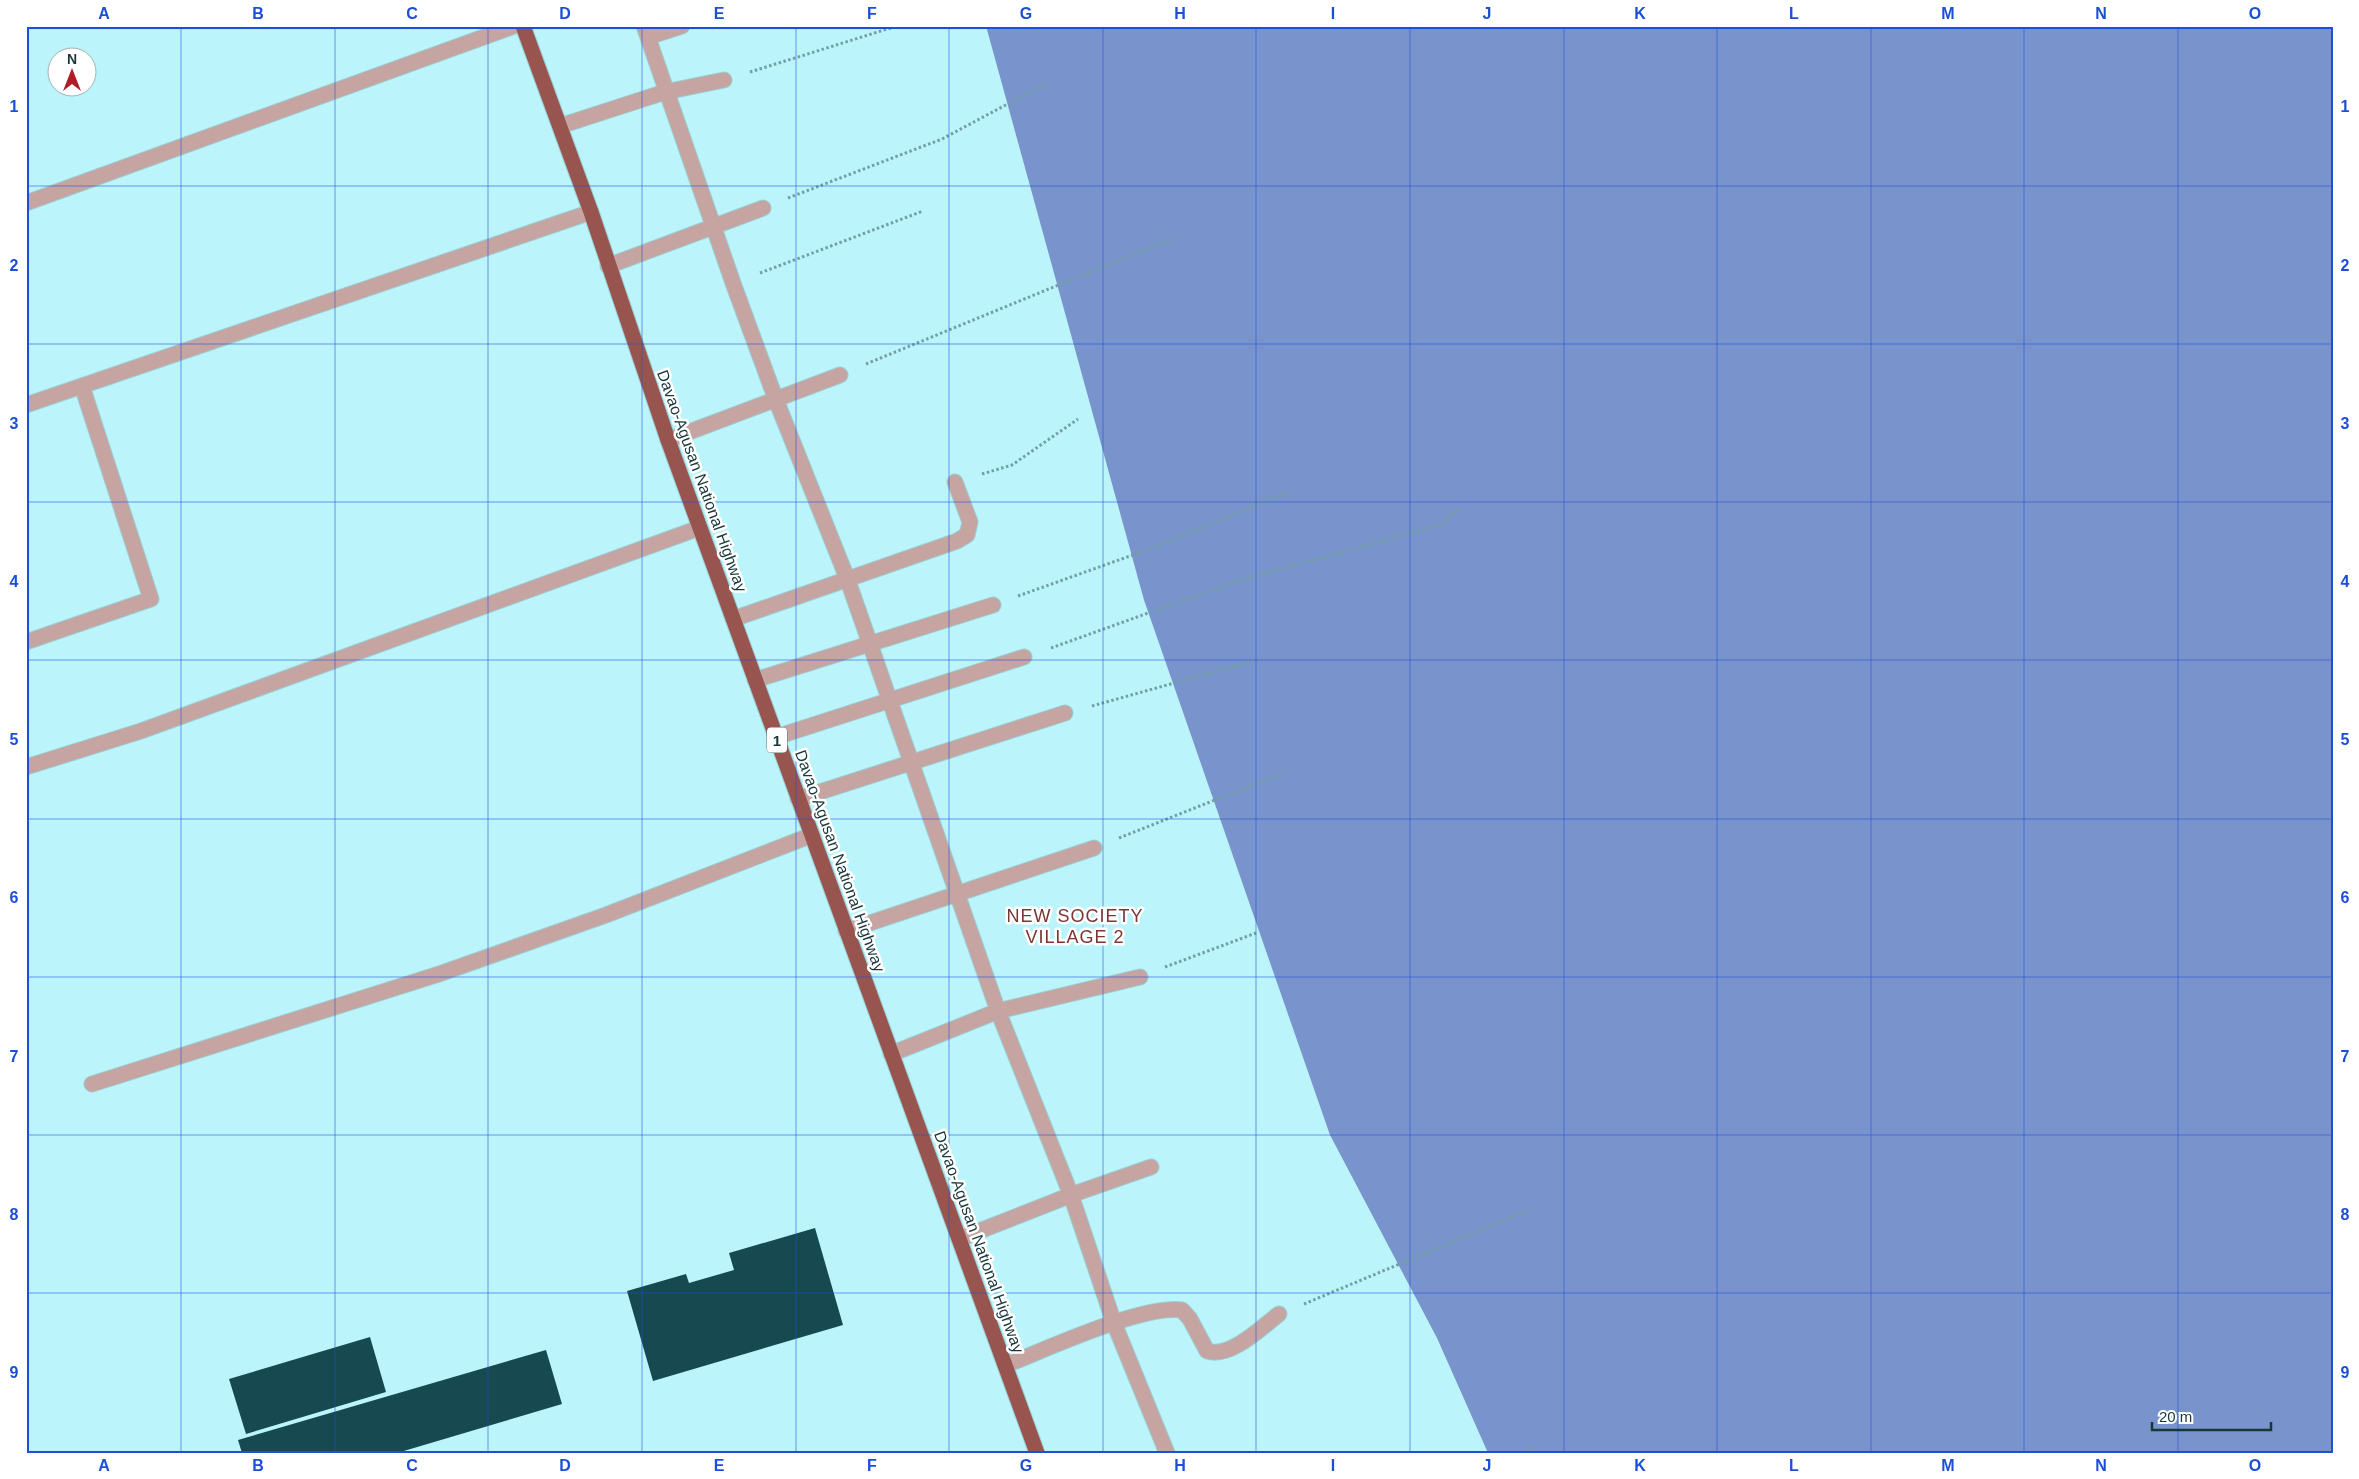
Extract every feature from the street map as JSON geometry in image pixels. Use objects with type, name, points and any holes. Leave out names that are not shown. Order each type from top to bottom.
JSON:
[{"type":"highway","name":"Davao-Agusan National Highway","points":[[523,26],[591,212],[699,528],[1037,1453]]},
{"type":"street","points":[[26,203],[514,26]]},
{"type":"street","points":[[682,26],[646,32],[665,92],[776,400],[847,578],[998,1011],[1071,1195],[1114,1324],[1167,1453]]},
{"type":"street","points":[[560,126],[665,92],[724,80]]},
{"type":"street","points":[[608,266],[763,208]]},
{"type":"street","points":[[26,405],[591,212]]},
{"type":"street","points":[[668,440],[840,375]]},
{"type":"street","points":[[26,642],[151,599],[82,386]]},
{"type":"street","points":[[733,619],[957,541],[967,535],[970,522],[955,482]]},
{"type":"street","points":[[26,767],[141,731],[699,528]]},
{"type":"street","points":[[755,680],[870,646],[993,605]]},
{"type":"street","points":[[776,737],[1024,657]]},
{"type":"street","points":[[798,799],[1065,713]]},
{"type":"street","points":[[92,1084],[439,974],[606,915],[812,835]]},
{"type":"street","points":[[846,932],[957,892],[1094,848]]},
{"type":"street","points":[[891,1054],[998,1011],[1140,977]]},
{"type":"street","points":[[959,1239],[1071,1195],[1151,1168]]},
{"type":"street","points":[[1006,1365],[1114,1324],[1157,1310],[1171,1308],[1182,1310],[1190,1319],[1207,1351],[1215,1354],[1222,1353],[1234,1347],[1279,1314]]},
{"type":"path","points":[[724,80],[897,26]]},
{"type":"path","points":[[763,208],[942,140],[1047,83]]},
{"type":"path","points":[[755,275],[922,211]]},
{"type":"path","points":[[840,375],[1173,238]]},
{"type":"path","points":[[955,482],[1012,465],[1078,419]]},
{"type":"path","points":[[993,605],[1144,551],[1288,492]]},
{"type":"path","points":[[1024,657],[1237,581],[1443,524],[1459,507]]},
{"type":"path","points":[[1065,713],[1252,661]]},
{"type":"path","points":[[1094,848],[1288,771]]},
{"type":"path","points":[[1140,977],[1256,933]]},
{"type":"path","points":[[1279,1314],[1532,1209]]},
{"type":"path","points":[[1526,1453],[1534,1446]]},
{"type":"water","points":[[986,26],[2333,26],[2333,1453],[1488,1453],[1437,1338],[1330,1135],[1144,600]]},
{"type":"building","points":[[815,1228],[843,1325],[653,1381],[627,1291],[686,1274],[689,1283],[734,1270],[729,1253]]},
{"type":"building","points":[[370,1337],[386,1392],[246,1434],[229,1379]]},
{"type":"building","points":[[546,1350],[562,1404],[397,1453],[242,1453],[238,1440]]},
{"type":"district","name":"NEW SOCIETY VILLAGE 2","points":[[1075,926]]}]
